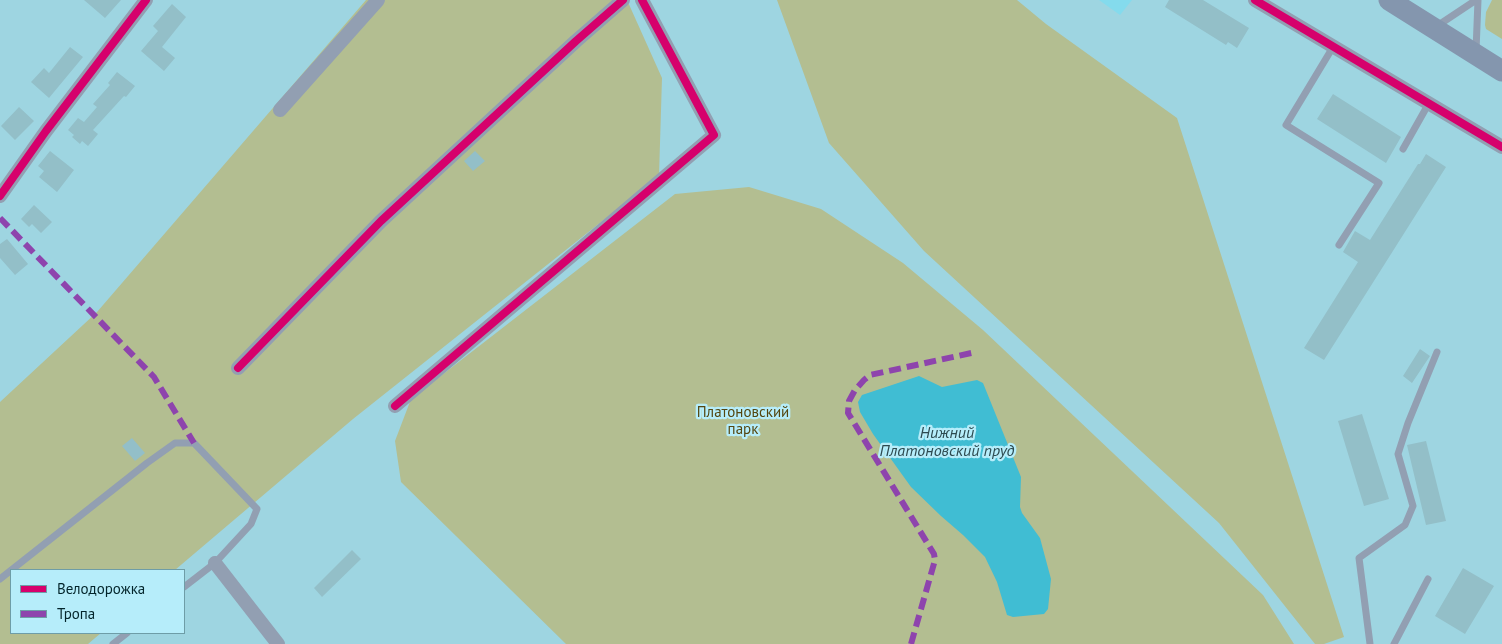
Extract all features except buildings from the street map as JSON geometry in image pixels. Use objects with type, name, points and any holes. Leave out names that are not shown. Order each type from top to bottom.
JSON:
[{"type":"main road","points":[[1389,0],[1502,71]]},
{"type":"street","points":[[0,196],[46,131],[146,0]]},
{"type":"street","points":[[280,110],[378,0]]},
{"type":"street","points":[[238,368],[381,221],[623,0]]},
{"type":"street","points":[[395,406],[714,135],[642,0]]},
{"type":"street","points":[[1255,0],[1502,147]]},
{"type":"street","points":[[214,563],[278,644]]},
{"type":"lane","points":[[1434,28],[1477,0]]},
{"type":"lane","points":[[1476,54],[1477,0]]},
{"type":"lane","points":[[1333,47],[1286,125],[1378,183],[1338,245]]},
{"type":"lane","points":[[1402,149],[1429,103]]},
{"type":"lane","points":[[1370,644],[1359,558],[1405,525],[1413,506],[1398,454],[1408,423],[1437,352]]},
{"type":"lane","points":[[13,569],[175,443],[194,444],[257,509],[251,524],[214,563],[185,587]]},
{"type":"lane","points":[[0,579],[10,571]]},
{"type":"lane","points":[[1394,644],[1428,579]]},
{"type":"lane","points":[[114,644],[127,634]]},
{"type":"shaded area","points":[[1099,0],[1132,0],[1120,15]]},
{"type":"green space","points":[[366,0],[627,0],[662,78],[659,176],[353,419],[176,569],[10,569],[10,634],[100,634],[88,644],[0,644],[0,402],[97,312]]},
{"type":"green space","points":[[777,0],[1017,0],[1046,24],[1177,118],[1344,637],[1324,644],[1315,644],[1219,523],[924,251],[829,143]]},
{"type":"green space","points":[[1492,0],[1502,0],[1502,39],[1486,29],[1486,12]]},
{"type":"green space","name":"Платоновский парк","points":[[749,187],[821,209],[903,263],[983,330],[1263,595],[1294,644],[566,644],[401,482],[395,441],[411,399],[675,194]]},
{"type":"water","name":"Нижний Платоновский пруд","points":[[919,376],[942,387],[977,380],[983,383],[1021,477],[1020,507],[1022,513],[1040,538],[1051,579],[1048,609],[1044,614],[1013,617],[1007,615],[997,582],[985,557],[911,487],[873,434],[860,412],[858,402],[862,395]]},
{"type":"marked path","points":[[0,218],[154,377],[194,443]]},
{"type":"marked path","points":[[911,644],[935,560],[934,554],[848,413],[849,401],[855,390],[870,375],[976,352]]},
{"type":"cycle path","points":[[0,196],[46,131],[146,0]]},
{"type":"cycle path","points":[[238,368],[381,221],[623,0]]},
{"type":"cycle path","points":[[395,406],[714,135],[642,0]]},
{"type":"cycle path","points":[[1255,0],[1502,147]]}]
